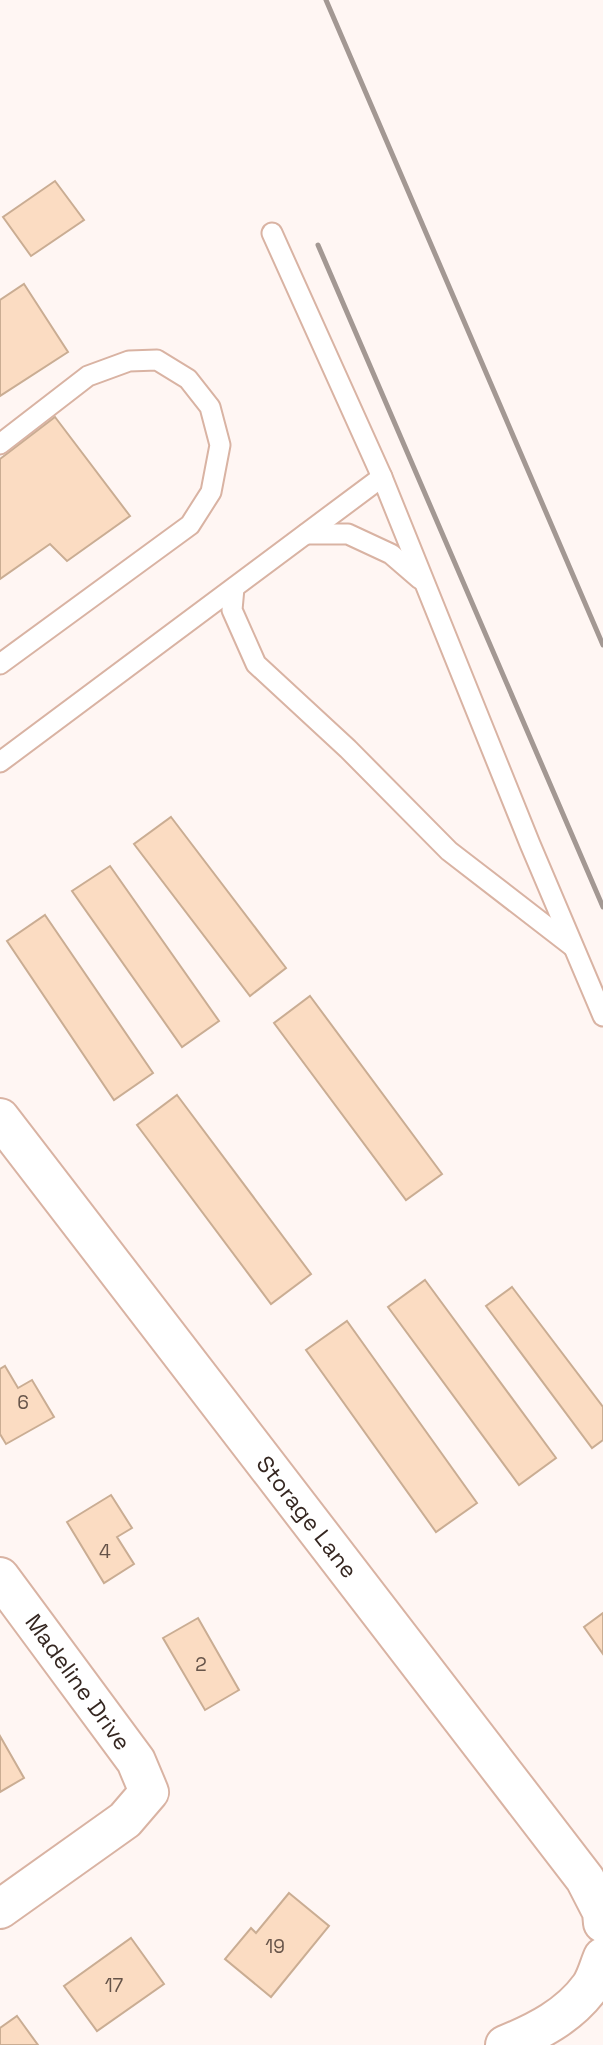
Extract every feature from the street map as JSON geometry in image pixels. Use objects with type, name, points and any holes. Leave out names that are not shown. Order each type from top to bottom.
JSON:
[{"type":"street","name":"Storage Lane","points":[[0,1118],[585,1880],[602,1912],[603,1923]]},
{"type":"street","name":"Madeline Drive","points":[[0,1577],[136,1761],[149,1791],[125,1820],[0,1909]]},
{"type":"street","points":[[505,2045],[536,2032],[567,2012],[599,1974]]},
{"type":"lane","points":[[272,233],[382,477],[603,1016]]},
{"type":"lane","points":[[0,444],[88,376],[129,361],[157,360],[188,379],[210,407],[220,445],[211,492],[190,525],[0,664]]},
{"type":"lane","points":[[0,762],[382,477]]},
{"type":"lane","points":[[306,534],[348,534],[391,554],[424,583]]},
{"type":"lane","points":[[234,588],[232,610],[256,664],[348,749],[449,851],[573,946]]},
{"type":"building","points":[[55,181],[84,220],[31,256],[3,217]]},
{"type":"building","points":[[24,284],[68,352],[0,396],[0,300]]},
{"type":"building","points":[[55,417],[130,516],[67,561],[50,544],[0,579],[0,459]]},
{"type":"building","points":[[171,817],[286,968],[250,996],[134,844]]},
{"type":"building","points":[[110,866],[219,1021],[182,1047],[72,891]]},
{"type":"building","points":[[45,915],[153,1073],[114,1100],[7,941]]},
{"type":"building","points":[[310,996],[442,1174],[406,1200],[274,1023]]},
{"type":"building","points":[[177,1095],[311,1274],[271,1304],[137,1125]]},
{"type":"building","points":[[425,1280],[556,1458],[519,1485],[388,1307]]},
{"type":"building","points":[[512,1287],[603,1407],[603,1440],[592,1448],[486,1306]]},
{"type":"building","points":[[347,1321],[477,1503],[436,1532],[306,1350]]},
{"type":"building","points":[[5,1366],[18,1388],[32,1380],[54,1417],[6,1444],[0,1434],[0,1369]]},
{"type":"building","points":[[111,1495],[132,1528],[117,1537],[134,1564],[104,1583],[67,1522]]},
{"type":"building","points":[[603,1613],[603,1654],[584,1627]]},
{"type":"building","points":[[198,1618],[239,1690],[205,1710],[163,1638]]},
{"type":"building","points":[[0,1736],[24,1778],[0,1792]]},
{"type":"building","points":[[289,1893],[329,1926],[271,1997],[225,1959],[251,1928],[256,1933]]},
{"type":"building","points":[[131,1938],[164,1984],[97,2031],[64,1986]]},
{"type":"building","points":[[17,2016],[38,2045],[0,2045],[0,2028]]},
{"type":"railway","points":[[326,0],[603,645]]},
{"type":"railway","points":[[318,245],[603,907]]}]
